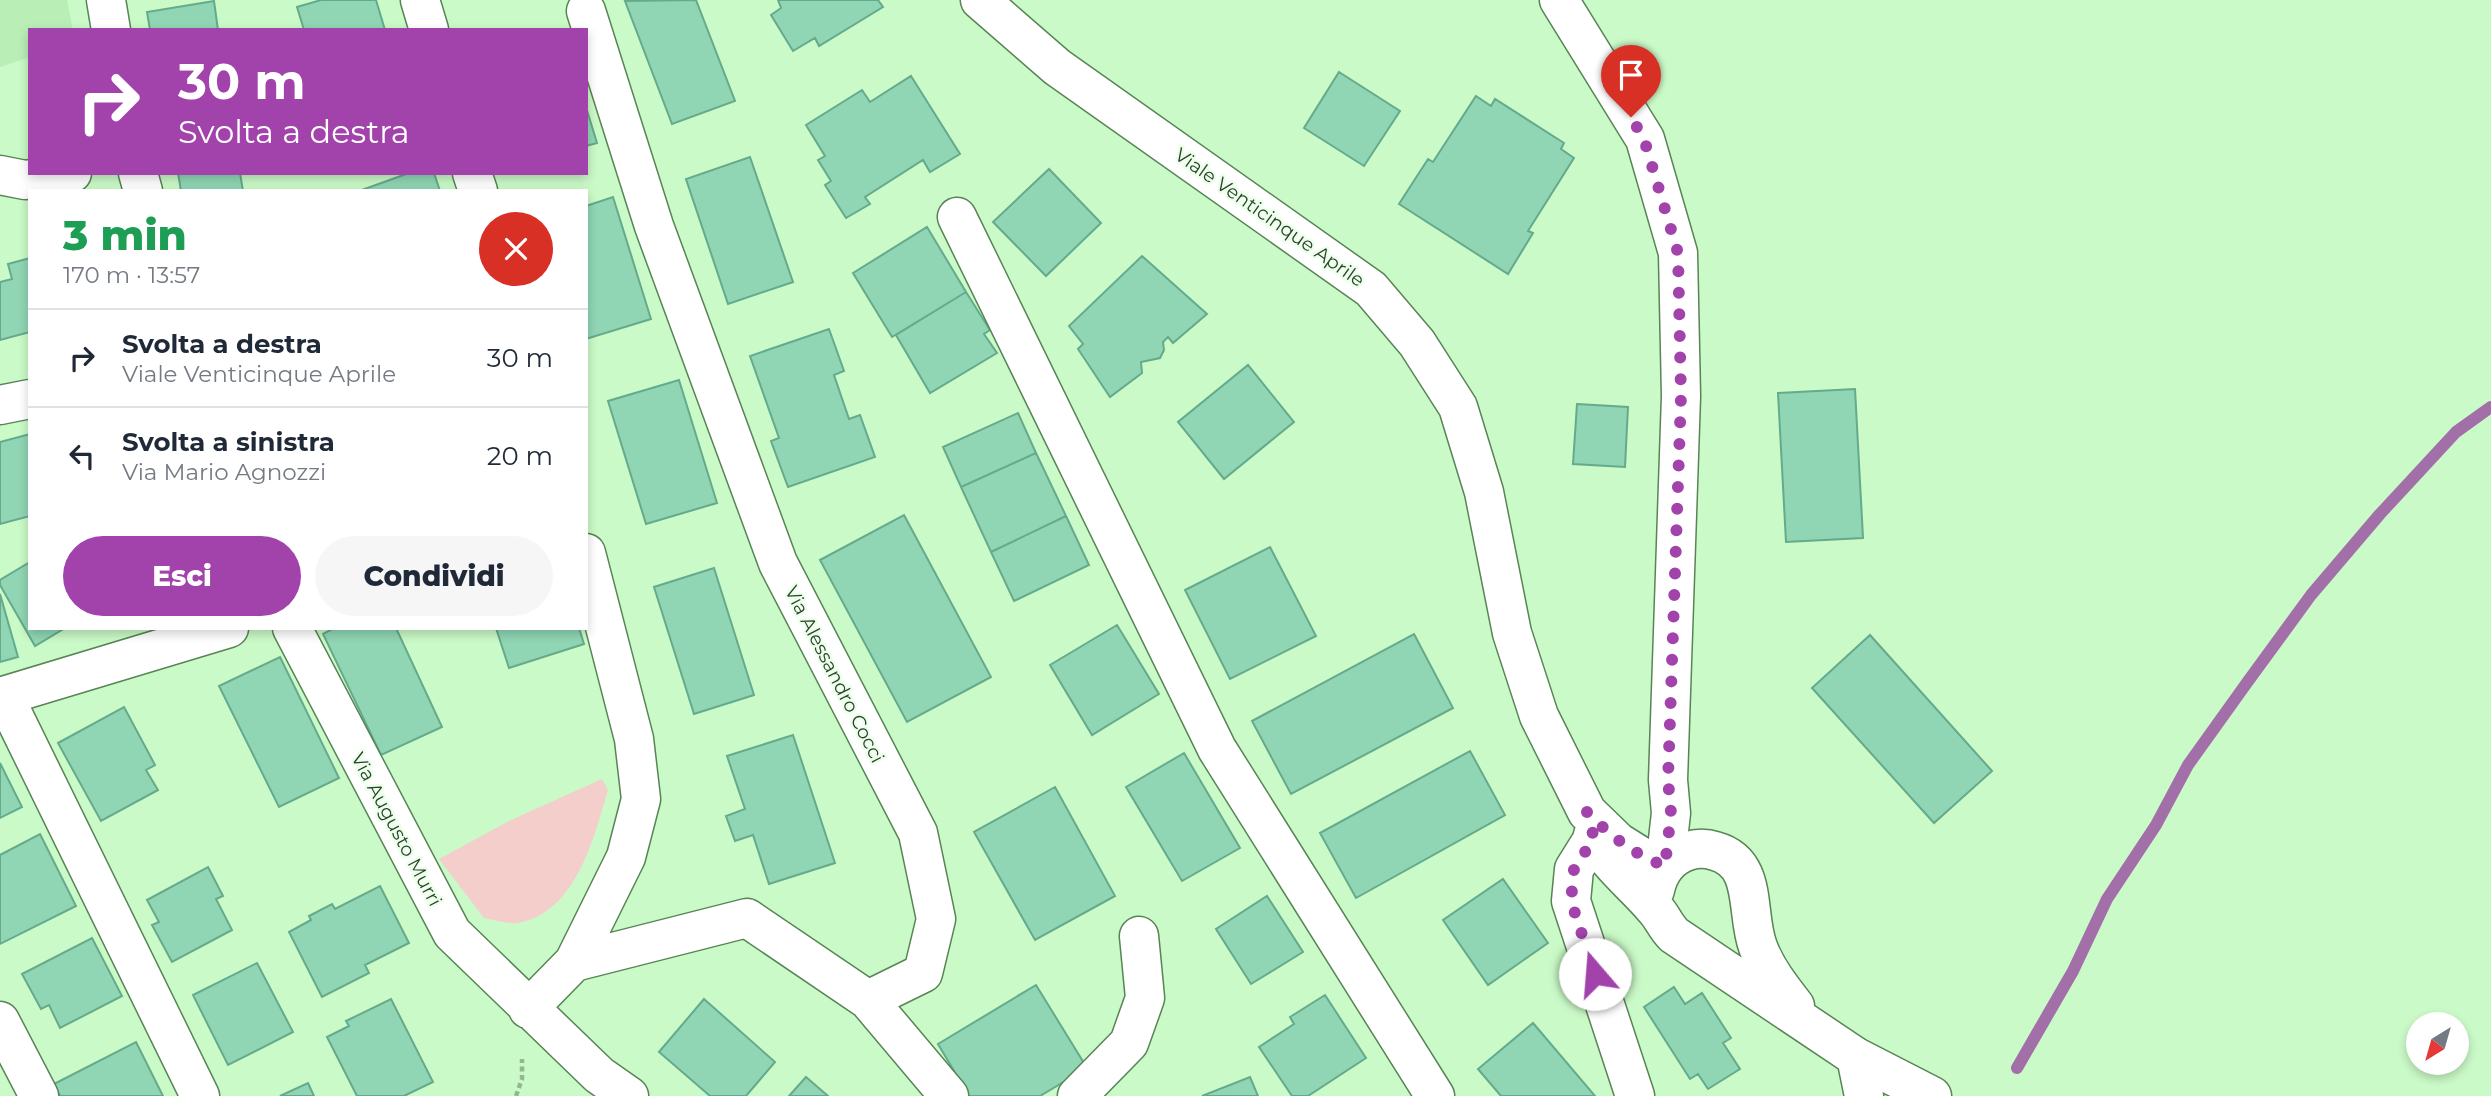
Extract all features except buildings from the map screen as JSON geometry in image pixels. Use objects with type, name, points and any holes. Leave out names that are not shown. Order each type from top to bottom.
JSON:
[{"type":"street","points":[[106,0],[111,28]]},
{"type":"street","points":[[420,0],[428,28]]},
{"type":"street","name":"Viale Venticinque Aprile","points":[[980,0],[1058,67],[1371,289],[1417,343],[1458,407],[1483,492],[1512,633],[1539,716],[1591,825],[1619,873],[1656,910],[1663,924],[1688,942],[1856,1057],[1932,1096]]},
{"type":"street","points":[[1559,0],[1644,139],[1678,253],[1681,396],[1668,780],[1671,813],[1665,866],[1654,894],[1656,910]]},
{"type":"street","name":"Via Alessandro Cocci","points":[[586,11],[654,226],[778,563],[918,834],[936,919],[923,973],[868,1000]]},
{"type":"street","points":[[8,185],[61,175]]},
{"type":"street","points":[[957,217],[1217,749],[1435,1096]]},
{"type":"street","points":[[0,405],[28,399]]},
{"type":"street","points":[[528,1009],[574,962],[626,857],[641,799],[634,739],[588,561]]},
{"type":"street","points":[[200,1096],[2,696],[222,630]]},
{"type":"street","name":"Via Augusto Murri","points":[[293,630],[452,933],[603,1089]]},
{"type":"street","name":"Viale Venticinque Aprile","points":[[1668,780],[1682,811],[1698,832],[1734,861],[1744,874],[1758,949],[1775,980],[1809,1025]]},
{"type":"street","points":[[1591,825],[1574,869],[1571,901],[1635,1096]]},
{"type":"street","name":"Viale Venticinque Aprile","points":[[1591,825],[1642,857],[1665,866]]},
{"type":"street","points":[[1665,866],[1690,850],[1706,849],[1721,853]]},
{"type":"street","points":[[1688,942],[1704,944],[1720,940],[1734,932],[1744,920],[1749,905]]},
{"type":"street","points":[[574,962],[747,918],[868,1000],[949,1096]]},
{"type":"street","points":[[1077,1096],[1129,1043],[1145,998],[1139,936]]},
{"type":"street","points":[[0,1021],[39,1096]]},
{"type":"street","points":[[1856,1057],[1864,1096]]},
{"type":"shaded area","points":[[0,0],[67,0],[73,28],[28,28],[28,58],[0,67]]},
{"type":"shaded area","points":[[602,779],[608,790],[589,850],[568,889],[554,905],[537,917],[517,923],[484,918],[439,859],[509,821]]},
{"type":"waterway","points":[[2017,1068],[2073,971],[2107,899],[2156,825],[2188,765],[2246,684],[2311,595],[2380,514],[2456,432],[2491,407]]},
{"type":"route","points":[[1595,974],[1571,901],[1574,869],[1594,838],[1587,812],[1618,842],[1642,857],[1665,866],[1670,843],[1668,780],[1681,396],[1678,253],[1644,139],[1631,117]]}]
